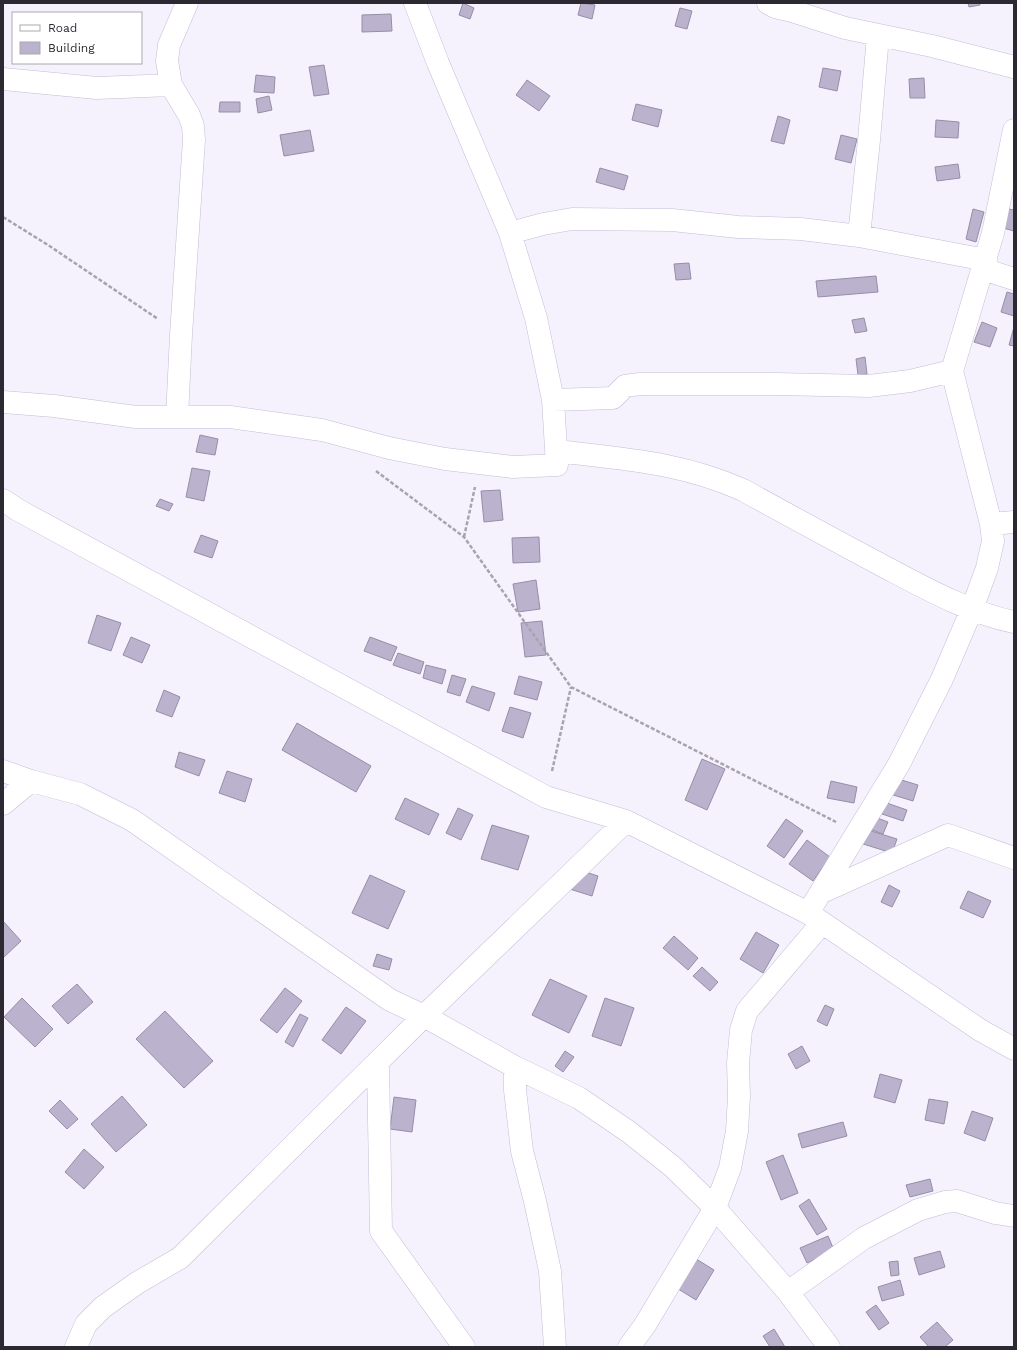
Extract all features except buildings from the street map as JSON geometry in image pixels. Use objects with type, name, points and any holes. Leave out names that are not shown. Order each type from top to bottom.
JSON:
[{"type":"street","points":[[177,417],[194,140],[193,126],[189,115],[171,85],[167,61],[170,46],[188,3]]},
{"type":"street","points":[[3,402],[54,406],[136,417],[230,417],[322,430],[389,448],[445,459],[513,467],[557,465],[553,400],[536,318],[510,233],[444,77],[415,3]]},
{"type":"street","points":[[768,3],[775,7],[845,28],[932,46],[1014,67]]},
{"type":"street","points":[[858,236],[869,140],[878,36]]},
{"type":"street","points":[[3,79],[97,88],[171,85]]},
{"type":"street","points":[[629,1347],[645,1325],[715,1208],[730,1168],[737,1131],[739,1096],[738,1063],[743,1020],[747,1011],[815,918],[820,893],[899,764],[942,679],[972,609],[990,556],[993,541],[991,524],[952,371],[985,265],[1003,188],[1014,130]]},
{"type":"street","points":[[510,233],[543,224],[572,219],[672,220],[738,226],[801,229],[858,236],[985,265],[1014,279]]},
{"type":"street","points":[[553,400],[612,398],[625,386],[640,384],[869,386],[910,381],[952,371]]},
{"type":"street","points":[[557,451],[641,460],[673,467],[724,482],[743,490],[927,589],[972,609],[1001,620],[1014,622]]},
{"type":"street","points":[[8,511],[546,797],[626,821],[815,918],[980,1030],[1014,1049]]},
{"type":"street","points":[[991,524],[1014,522]]},
{"type":"street","points":[[3,771],[30,781],[80,794],[132,820],[390,1000],[424,1016],[515,1067],[579,1098],[607,1116],[673,1167],[715,1208],[788,1292],[829,1347]]},
{"type":"street","points":[[3,804],[30,781]]},
{"type":"street","points":[[76,1347],[86,1324],[103,1307],[137,1283],[180,1258],[378,1064],[424,1016],[626,821]]},
{"type":"street","points":[[820,893],[948,835],[1014,858]]},
{"type":"street","points":[[378,1064],[381,1231],[464,1347]]},
{"type":"street","points":[[515,1067],[514,1090],[522,1151],[535,1201],[550,1271],[555,1347]]},
{"type":"street","points":[[788,1292],[864,1238],[918,1210],[945,1202],[957,1201],[995,1213],[1014,1216]]},
{"type":"path","points":[[3,217],[48,245],[181,335]]},
{"type":"path","points":[[464,538],[481,464]]},
{"type":"path","points":[[371,467],[464,538],[571,687],[857,832]]},
{"type":"path","points":[[546,797],[571,687]]}]
